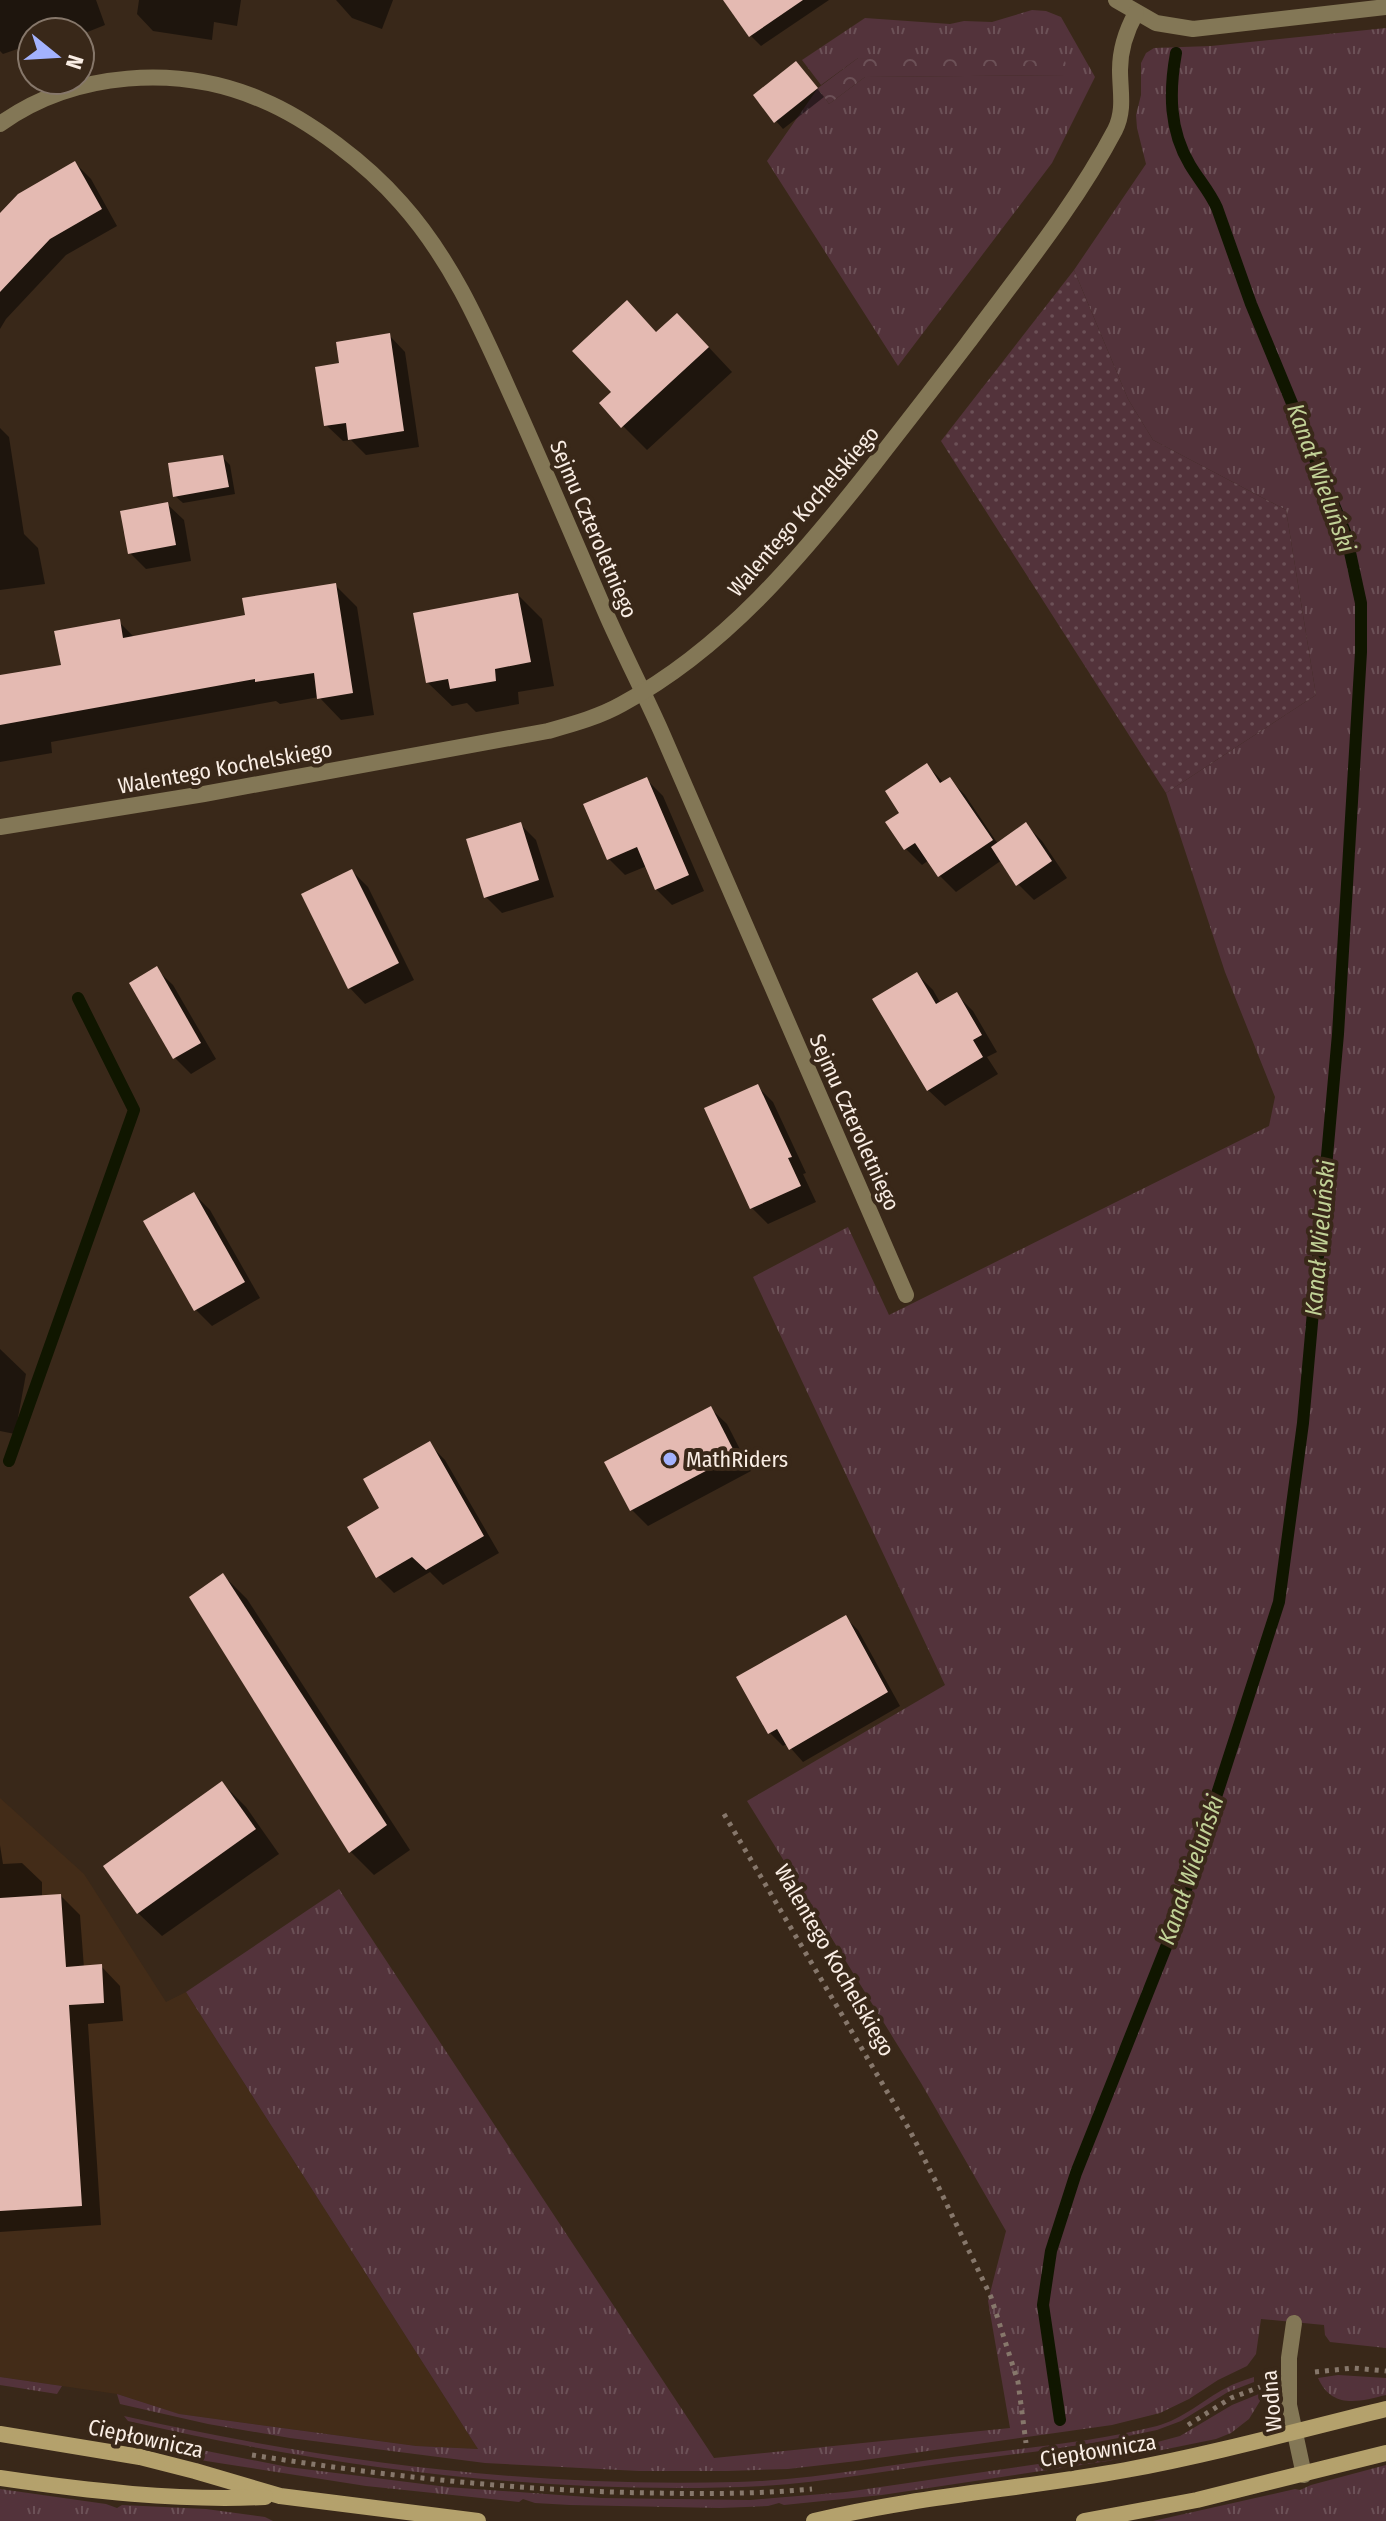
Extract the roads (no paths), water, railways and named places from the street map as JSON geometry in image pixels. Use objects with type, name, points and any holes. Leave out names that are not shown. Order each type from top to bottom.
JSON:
[{"type":"main road","name":"Ciepłownicza","points":[[814,2521],[869,2508],[1126,2470],[1386,2409]]},
{"type":"main road","name":"Ciepłownicza","points":[[0,2434],[140,2457],[280,2496],[478,2521]]},
{"type":"main road","points":[[1084,2521],[1197,2500],[1386,2453]]},
{"type":"main road","name":"Ciepłownicza","points":[[0,2478],[127,2494],[232,2499],[280,2496]]},
{"type":"street","points":[[1116,0],[1156,23],[1193,29],[1386,7]]},
{"type":"street","name":"Walentego Kochelskiego","points":[[0,827],[204,794],[548,731],[588,720],[622,704],[686,662],[756,603],[792,565],[892,441],[1042,243],[1086,179],[1116,127],[1122,98],[1122,43],[1136,13]]},
{"type":"street","name":"Sejmu Czteroletniego","points":[[0,124],[55,93],[109,80],[158,78],[216,85],[263,100],[309,126],[358,161],[399,200],[435,244],[468,299],[906,1295]]},
{"type":"street","name":"Wodna","points":[[1294,2323],[1288,2379],[1289,2405],[1304,2475]]},
{"type":"waterway","name":"Kanał Wieluński","points":[[1060,2420],[1043,2305],[1051,2251],[1076,2173],[1174,1927],[1279,1602],[1303,1423],[1338,1034],[1361,652],[1361,603],[1346,534],[1251,304],[1217,208],[1190,165],[1178,138],[1172,110],[1176,53]]},
{"type":"waterway","points":[[9,1461],[134,1110],[78,998]]},
{"type":"place","name":"MathRiders","points":[[670,1459]]}]
